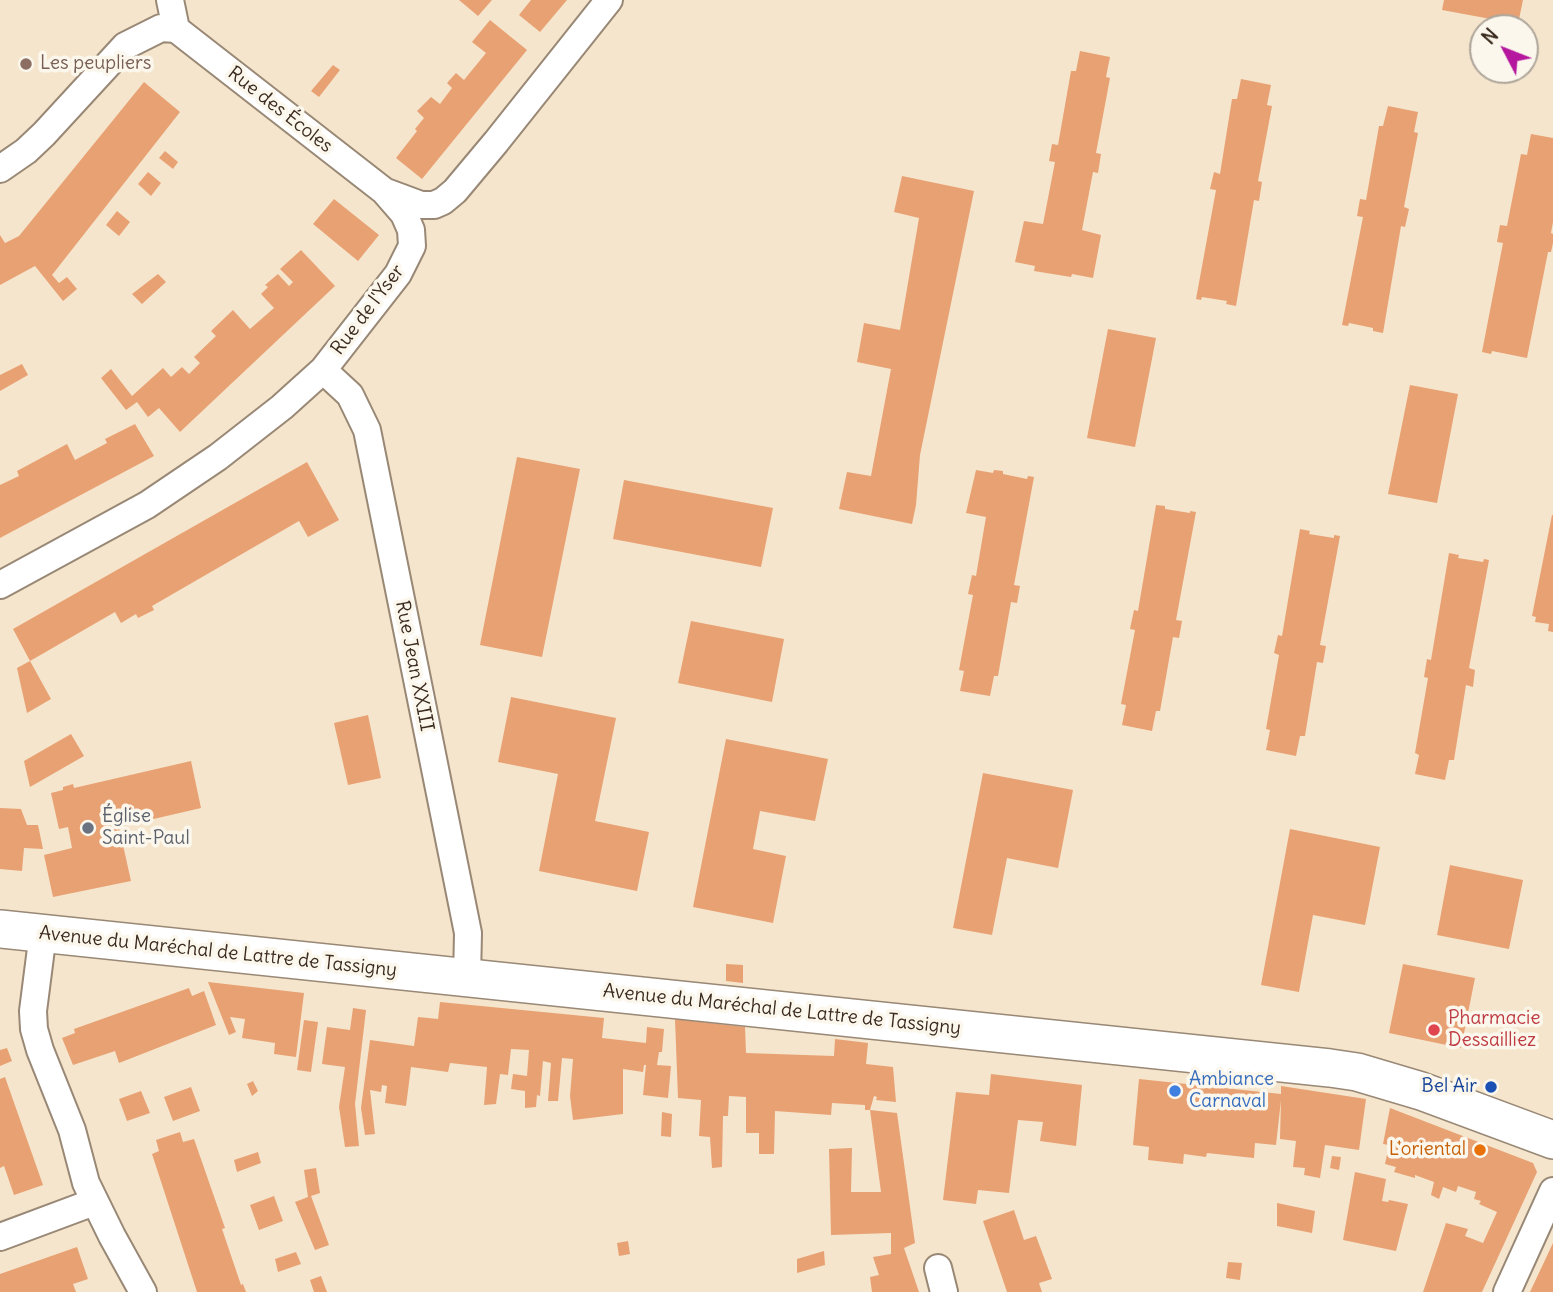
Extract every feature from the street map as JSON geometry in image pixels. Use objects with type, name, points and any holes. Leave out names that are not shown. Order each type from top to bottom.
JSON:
[{"type":"main road","name":"Avenue du Maréchal de Lattre de Tassigny","points":[[0,929],[1357,1072],[1422,1091],[1553,1140]]},
{"type":"street","points":[[0,169],[44,134],[125,46],[161,28],[176,29],[170,0]]},
{"type":"street","points":[[384,191],[421,205],[434,205],[443,201],[496,142],[609,0]]},
{"type":"street","name":"Rue des Écoles","points":[[176,29],[384,191]]},
{"type":"street","name":"Rue de l'Yser","points":[[0,585],[147,506],[251,431],[323,370],[398,274],[412,246],[411,230],[404,214],[384,191]]},
{"type":"street","name":"Rue Jean XXIII","points":[[323,370],[349,395],[367,430],[468,933],[467,978]]},
{"type":"street","points":[[43,933],[33,1011],[34,1029],[72,1130],[86,1183],[143,1292]]},
{"type":"street","points":[[1507,1292],[1553,1191]]},
{"type":"street","points":[[0,1237],[94,1202]]},
{"type":"building","points":[[459,0],[492,0],[478,16]]},
{"type":"building","points":[[531,0],[567,0],[540,32],[519,15]]},
{"type":"building","points":[[1444,0],[1523,0],[1520,14],[1469,15],[1442,10]]},
{"type":"building","points":[[490,20],[527,50],[422,179],[396,158],[424,118],[417,111],[431,97],[440,104],[452,88],[447,83],[456,73],[464,80],[486,53],[472,42]]},
{"type":"building","points":[[1080,51],[1110,57],[1106,77],[1110,78],[1096,153],[1101,154],[1098,173],[1093,172],[1082,230],[1101,235],[1093,278],[1034,271],[1035,266],[1015,262],[1024,221],[1043,224],[1055,162],[1049,161],[1052,144],[1058,145],[1071,71],[1076,71]]},
{"type":"building","points":[[333,65],[340,70],[319,97],[311,91]]},
{"type":"building","points":[[1241,79],[1271,85],[1267,105],[1272,106],[1258,181],[1262,182],[1259,201],[1254,200],[1236,306],[1226,304],[1227,301],[1202,297],[1201,300],[1196,299],[1216,190],[1210,189],[1214,172],[1220,174],[1232,99],[1237,99]]},
{"type":"building","points":[[144,82],[180,112],[52,275],[59,283],[67,277],[77,289],[63,301],[35,266],[0,285],[0,235],[5,243],[19,236]]},
{"type":"building","points":[[1388,106],[1418,112],[1414,132],[1418,133],[1404,207],[1409,209],[1405,227],[1401,226],[1383,333],[1349,323],[1348,326],[1342,325],[1363,217],[1357,216],[1360,199],[1366,200],[1379,126],[1383,126]]},
{"type":"building","points":[[1531,134],[1553,138],[1553,243],[1551,252],[1548,252],[1527,358],[1492,351],[1491,354],[1482,352],[1503,243],[1497,242],[1500,225],[1507,226],[1521,154],[1527,155]]},
{"type":"building","points":[[165,151],[178,162],[173,169],[159,158]]},
{"type":"building","points":[[148,172],[161,183],[151,196],[138,184]]},
{"type":"building","points":[[902,176],[974,191],[920,455],[912,524],[839,509],[847,472],[871,476],[891,369],[857,362],[864,323],[900,330],[919,218],[894,212]]},
{"type":"building","points":[[334,199],[379,235],[358,261],[313,224]]},
{"type":"building","points":[[117,211],[130,222],[119,236],[106,225]]},
{"type":"building","points":[[301,250],[335,286],[180,432],[159,408],[148,417],[137,402],[126,410],[101,378],[111,369],[132,396],[163,368],[171,377],[182,367],[189,374],[200,363],[194,357],[216,336],[211,331],[233,310],[250,329],[274,308],[261,294],[268,287],[265,285],[278,274],[289,286],[293,282],[280,269]]},
{"type":"building","points":[[158,274],[166,282],[142,304],[132,294]]},
{"type":"building","points":[[1108,329],[1156,338],[1135,447],[1087,438]]},
{"type":"building","points":[[22,364],[28,375],[0,391],[0,375]]},
{"type":"building","points":[[1410,385],[1458,394],[1437,503],[1388,494]]},
{"type":"building","points":[[135,424],[154,456],[0,538],[0,485],[19,476],[17,471],[67,444],[75,460],[107,443],[105,439]]},
{"type":"building","points":[[517,457],[580,469],[542,657],[480,645]]},
{"type":"building","points":[[307,462],[339,520],[308,537],[299,521],[152,606],[154,610],[138,618],[136,614],[121,623],[115,612],[30,661],[13,629]]},
{"type":"building","points":[[976,470],[993,473],[994,470],[1003,471],[1003,474],[1027,479],[1028,476],[1034,477],[1014,585],[1020,586],[1017,603],[1011,602],[998,676],[994,676],[990,696],[960,691],[964,671],[959,670],[973,595],[968,594],[972,575],[976,576],[986,517],[966,513]]},
{"type":"building","points":[[624,480],[773,508],[761,567],[613,539]]},
{"type":"building","points":[[1156,505],[1165,506],[1165,509],[1196,512],[1176,620],[1182,621],[1179,638],[1173,637],[1160,711],[1156,711],[1152,731],[1122,725],[1126,705],[1121,704],[1135,630],[1130,629],[1134,610],[1138,611]]},
{"type":"building","points":[[1552,515],[1553,632],[1548,631],[1549,624],[1535,622],[1536,617],[1532,616]]},
{"type":"building","points":[[1300,529],[1310,531],[1309,534],[1334,538],[1334,535],[1340,536],[1320,645],[1326,646],[1323,663],[1317,662],[1305,736],[1300,736],[1296,756],[1266,750],[1270,730],[1266,729],[1279,655],[1274,653],[1278,635],[1282,636]]},
{"type":"building","points":[[1449,553],[1459,555],[1458,558],[1483,562],[1484,559],[1489,560],[1469,668],[1475,670],[1473,687],[1466,685],[1454,760],[1449,760],[1445,780],[1415,774],[1419,755],[1415,753],[1428,678],[1424,677],[1427,659],[1431,660]]},
{"type":"building","points":[[691,621],[784,639],[772,702],[678,683]]},
{"type":"building","points":[[30,661],[51,699],[27,713],[17,668]]},
{"type":"building","points":[[511,697],[616,718],[595,821],[649,832],[637,891],[539,871],[558,774],[498,762]]},
{"type":"building","points":[[368,715],[381,778],[348,785],[334,723]]},
{"type":"building","points":[[71,734],[84,756],[30,787],[24,761]]},
{"type":"building","points":[[726,739],[828,759],[815,821],[760,811],[753,849],[786,856],[773,923],[693,907]]},
{"type":"building","name":"Église Saint-Paul","points":[[191,761],[201,808],[119,827],[131,881],[53,897],[44,855],[72,848],[68,827],[59,829],[51,793],[73,784],[74,788]]},
{"type":"building","points":[[983,773],[1073,790],[1058,868],[1007,858],[992,935],[953,928]]},
{"type":"building","points":[[0,808],[21,809],[27,825],[38,825],[43,849],[24,848],[22,871],[0,869]]},
{"type":"building","points":[[1290,829],[1380,847],[1365,925],[1313,915],[1299,992],[1261,985]]},
{"type":"building","points":[[1450,865],[1523,880],[1509,949],[1437,935]]},
{"type":"building","points":[[726,964],[743,965],[743,983],[726,981]]},
{"type":"building","points":[[1403,964],[1475,978],[1461,1048],[1389,1033]]},
{"type":"building","points":[[208,982],[304,993],[296,1057],[274,1054],[275,1043],[242,1038],[245,1019],[230,1017],[236,1032],[229,1035]]},
{"type":"building","points":[[189,988],[192,996],[204,991],[216,1025],[119,1063],[115,1051],[73,1065],[62,1038],[75,1033],[74,1029]]},
{"type":"building","points":[[440,1002],[604,1018],[602,1038],[646,1043],[647,1027],[664,1029],[662,1052],[659,1052],[657,1065],[671,1066],[668,1098],[643,1095],[646,1065],[643,1072],[623,1069],[623,1114],[573,1120],[570,1096],[573,1059],[562,1058],[558,1101],[548,1101],[551,1063],[543,1061],[540,1096],[537,1095],[536,1107],[525,1108],[525,1091],[511,1089],[513,1074],[527,1076],[529,1050],[511,1049],[508,1075],[500,1074],[496,1104],[484,1105],[487,1067],[450,1063],[448,1072],[411,1067],[406,1106],[385,1103],[387,1086],[382,1085],[381,1092],[370,1090],[375,1134],[365,1135],[361,1108],[370,1040],[414,1046],[418,1017],[438,1019]]},
{"type":"building","points":[[353,1008],[366,1010],[355,1104],[359,1146],[345,1147],[339,1107],[345,1067],[322,1064],[327,1027],[350,1030]]},
{"type":"building","points":[[675,1019],[745,1027],[746,1053],[834,1056],[835,1039],[868,1043],[866,1064],[893,1067],[896,1102],[876,1100],[877,1097],[874,1096],[870,1110],[865,1110],[865,1105],[832,1103],[831,1115],[775,1111],[774,1154],[759,1154],[759,1133],[746,1133],[746,1097],[729,1096],[728,1116],[723,1116],[722,1167],[712,1168],[710,1137],[699,1136],[701,1100],[678,1098]]},
{"type":"building","points":[[304,1020],[318,1022],[311,1072],[297,1070]]},
{"type":"building","points":[[7,1048],[12,1061],[0,1066],[0,1050]]},
{"type":"building","points":[[991,1074],[1082,1085],[1076,1146],[1040,1141],[1043,1122],[1018,1120],[1009,1193],[978,1190],[976,1204],[943,1200],[956,1092],[989,1095]]},
{"type":"building","points":[[5,1077],[43,1185],[14,1195],[4,1166],[0,1168],[0,1079]]},
{"type":"building","points":[[1139,1079],[1281,1094],[1281,1086],[1366,1099],[1359,1150],[1325,1145],[1320,1178],[1304,1175],[1305,1168],[1293,1167],[1296,1141],[1280,1139],[1281,1100],[1276,1145],[1255,1143],[1254,1158],[1207,1153],[1206,1157],[1184,1154],[1183,1164],[1148,1160],[1149,1147],[1133,1145]]},
{"type":"building","points":[[253,1081],[258,1091],[252,1096],[247,1084]]},
{"type":"building","points":[[191,1087],[200,1111],[173,1121],[164,1097]]},
{"type":"building","points":[[141,1091],[150,1113],[127,1121],[119,1099]]},
{"type":"building","points":[[1390,1108],[1533,1163],[1537,1172],[1482,1292],[1423,1292],[1446,1223],[1468,1229],[1465,1236],[1483,1243],[1497,1212],[1479,1204],[1481,1201],[1474,1199],[1476,1192],[1458,1186],[1456,1192],[1443,1187],[1439,1199],[1431,1195],[1434,1182],[1415,1175],[1415,1178],[1394,1172],[1396,1167],[1385,1164],[1389,1145],[1383,1144]]},
{"type":"building","points":[[870,1110],[897,1113],[915,1243],[904,1248],[919,1292],[872,1292],[870,1277],[879,1275],[873,1257],[891,1254],[891,1233],[831,1235],[829,1149],[852,1148],[851,1192],[881,1192]]},
{"type":"building","points":[[662,1112],[672,1114],[671,1137],[661,1136]]},
{"type":"building","points":[[180,1132],[183,1142],[194,1139],[225,1228],[222,1229],[241,1285],[243,1284],[246,1292],[197,1292],[152,1154],[159,1151],[156,1140]]},
{"type":"building","points":[[258,1152],[261,1163],[237,1172],[234,1160]]},
{"type":"building","points":[[1332,1156],[1341,1157],[1339,1170],[1330,1168]]},
{"type":"building","points":[[316,1168],[320,1193],[311,1196],[329,1245],[315,1250],[295,1202],[308,1197],[304,1170]]},
{"type":"building","points":[[1355,1172],[1386,1179],[1382,1201],[1408,1204],[1396,1251],[1343,1240]]},
{"type":"building","points":[[274,1196],[283,1221],[259,1230],[250,1205]]},
{"type":"building","points":[[1277,1203],[1315,1211],[1312,1233],[1277,1226]]},
{"type":"building","points":[[1014,1210],[1024,1240],[1036,1236],[1052,1279],[1039,1283],[1042,1292],[1007,1292],[983,1221]]},
{"type":"building","points":[[628,1241],[630,1254],[619,1256],[617,1243]]},
{"type":"building","points":[[1553,1243],[1553,1292],[1530,1292]]},
{"type":"building","points":[[77,1247],[88,1279],[73,1284],[76,1292],[0,1292],[0,1274]]},
{"type":"building","points":[[824,1251],[825,1265],[797,1273],[797,1259]]},
{"type":"building","points":[[296,1252],[301,1264],[278,1272],[275,1259]]},
{"type":"building","points":[[1228,1262],[1242,1263],[1240,1280],[1226,1278]]},
{"type":"building","points":[[321,1276],[327,1292],[314,1292],[310,1280]]},
{"type":"place","name":"Les peupliers","points":[[26,64]]},
{"type":"place","name":"Église Saint-Paul","points":[[88,828]]},
{"type":"place","name":"Pharmacie Dessailliez","points":[[1434,1030]]},
{"type":"place","name":"Bel Air","points":[[1491,1087]]},
{"type":"place","name":"Ambiance Carnaval","points":[[1175,1091]]},
{"type":"place","name":"L'oriental","points":[[1480,1150]]}]
